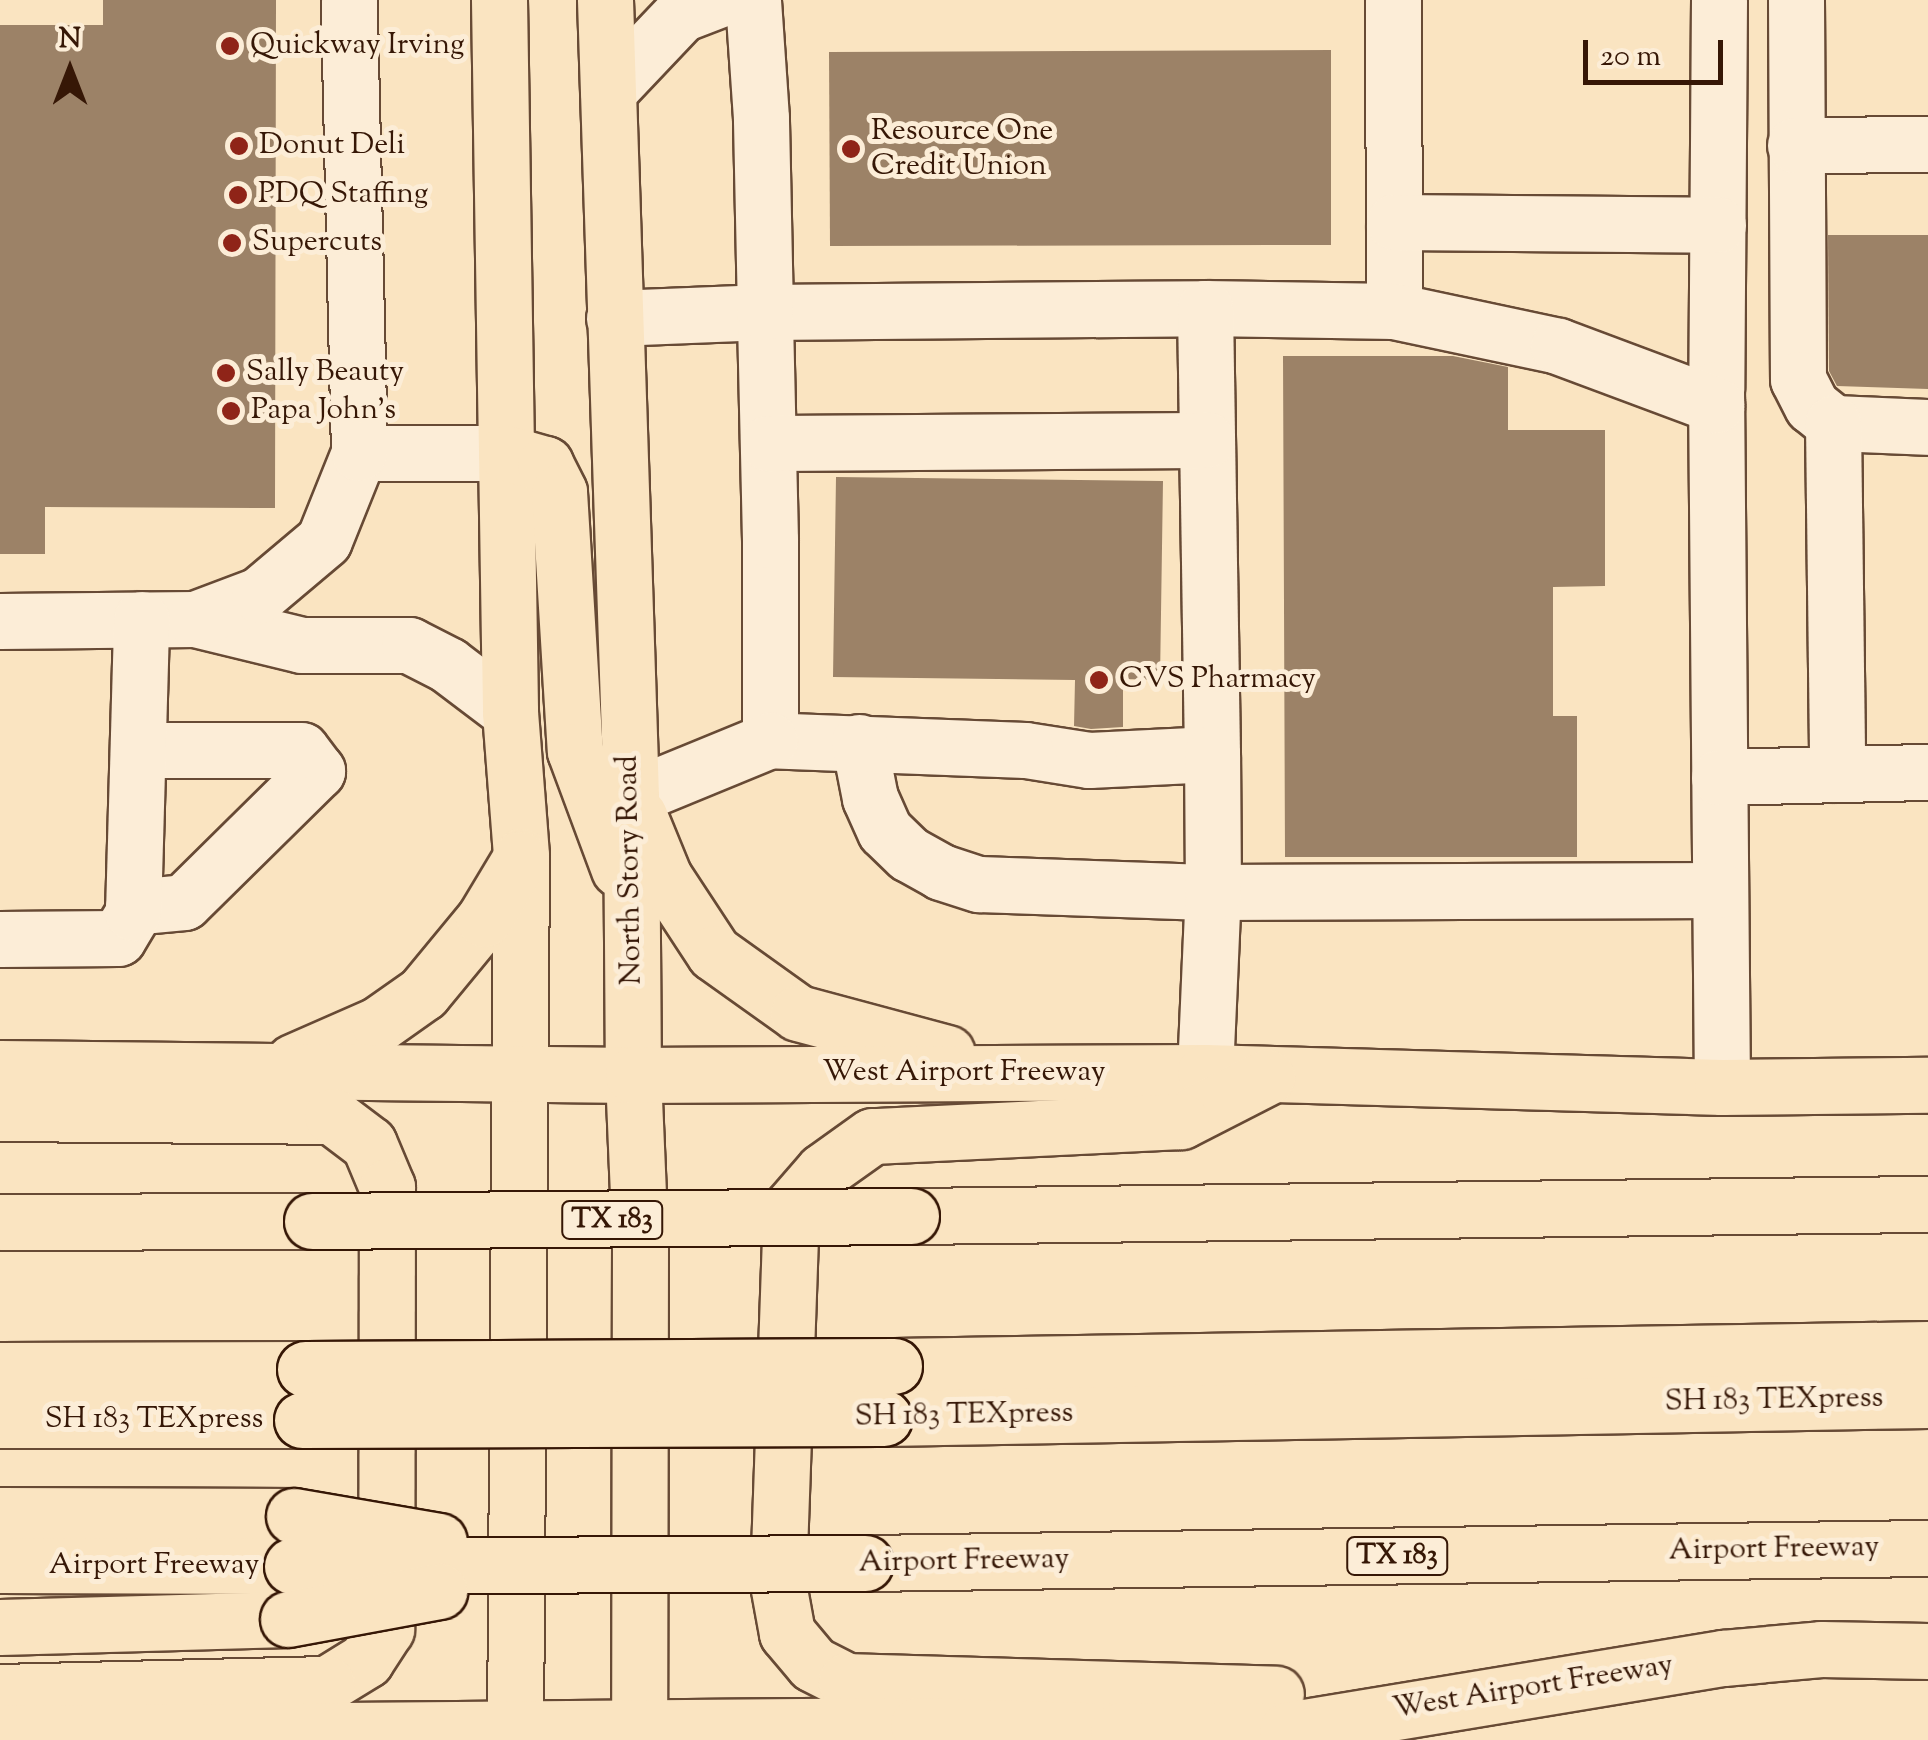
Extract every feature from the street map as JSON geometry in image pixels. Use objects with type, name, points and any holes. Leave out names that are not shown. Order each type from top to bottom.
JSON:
[{"type":"main road","points":[[499,0],[510,712],[521,856],[515,1734]]},
{"type":"main road","name":"North Story Road","points":[[605,0],[631,797],[633,1075],[640,1244],[639,1733]]},
{"type":"main road","points":[[506,453],[545,464],[559,492],[574,751],[630,900]]},
{"type":"main road","points":[[631,797],[664,877],[714,952],[798,1014],[1017,1072]]},
{"type":"main road","points":[[276,1070],[380,1024],[423,992],[484,920],[521,856]]},
{"type":"main road","name":"West Airport Freeway","points":[[0,1068],[633,1075],[1205,1072],[1722,1086],[1928,1085]]},
{"type":"main road","points":[[1274,1074],[1181,1121],[872,1136],[823,1171],[791,1208],[778,1584],[786,1633],[812,1664],[846,1681],[1280,1694],[1354,1715]]},
{"type":"main road","points":[[0,1113],[332,1116],[369,1144],[387,1187],[387,1225],[386,1629],[366,1660],[328,1684],[0,1692]]},
{"type":"main road","name":"TX 183","points":[[0,1222],[1928,1204]]},
{"type":"main road","name":"SH 183 TEXpress","points":[[889,1392],[1928,1349]]},
{"type":"main road","name":"SH 183 TEXpress","points":[[0,1370],[303,1395]]},
{"type":"main road","name":"SH 183 TEXpress","points":[[0,1420],[303,1395],[889,1392],[1928,1400]]},
{"type":"main road","points":[[0,1515],[291,1567]]},
{"type":"main road","name":"Airport Freeway","points":[[0,1566],[580,1566],[1928,1548]]},
{"type":"main road","points":[[0,1628],[291,1567]]},
{"type":"main road","name":"West Airport Freeway","points":[[0,1733],[1118,1731],[1287,1735],[1354,1715],[1723,1658],[1821,1649],[1928,1651]]},
{"type":"lane","points":[[196,619],[258,595],[324,540],[359,454],[348,0]]},
{"type":"lane","points":[[608,91],[680,14],[715,0]]},
{"type":"lane","points":[[685,1],[715,0]]},
{"type":"lane","points":[[753,0],[761,118],[770,740]]},
{"type":"lane","points":[[1392,0],[1394,311]]},
{"type":"lane","points":[[1720,0],[1716,405],[1722,1086]]},
{"type":"lane","points":[[1796,0],[1798,379],[1812,406],[1834,423],[1928,427]]},
{"type":"lane","points":[[1795,145],[1928,144]]},
{"type":"lane","points":[[1394,222],[1718,225]]},
{"type":"lane","points":[[1205,308],[1213,892],[1205,1072]]},
{"type":"lane","points":[[614,318],[765,312],[1205,308],[1394,311],[1558,346],[1716,405]]},
{"type":"lane","points":[[1834,423],[1837,774]]},
{"type":"lane","points":[[768,443],[1207,440]]},
{"type":"lane","points":[[359,454],[506,453]]},
{"type":"lane","points":[[0,939],[118,938],[133,907],[141,619]]},
{"type":"lane","points":[[0,621],[196,619],[302,645],[409,645],[448,665],[510,712]]},
{"type":"lane","points":[[631,797],[770,740],[1024,750],[1089,760],[1212,754]]},
{"type":"lane","points":[[859,742],[870,798],[885,831],[909,854],[941,872],[979,884],[1213,892],[1720,890]]},
{"type":"lane","points":[[133,907],[184,902],[317,771],[302,750],[138,750]]},
{"type":"lane","points":[[1719,777],[1928,772]]},
{"type":"building","points":[[103,0],[276,0],[275,508],[45,507],[45,554],[0,554],[0,25],[103,25]]},
{"type":"building","points":[[1331,50],[1331,245],[830,246],[829,52]]},
{"type":"building","points":[[1828,235],[1928,235],[1928,389],[1837,386],[1829,371]]},
{"type":"building","points":[[1283,356],[1453,356],[1508,367],[1508,430],[1605,430],[1605,586],[1553,587],[1553,716],[1577,716],[1577,857],[1285,857]]},
{"type":"building","name":"CVS Pharmacy","points":[[836,477],[1163,481],[1160,680],[1123,679],[1123,727],[1091,729],[1074,726],[1075,680],[833,677]]},
{"type":"place","name":"Quickway Irving","points":[[230,46]]},
{"type":"place","name":"Donut Deli","points":[[239,146]]},
{"type":"place","name":"Resource One Credit Union","points":[[851,149]]},
{"type":"place","name":"PDQ Staffing","points":[[238,195]]},
{"type":"place","name":"Supercuts","points":[[232,243]]},
{"type":"place","name":"Sally Beauty","points":[[226,373]]},
{"type":"place","name":"Papa John's","points":[[231,411]]},
{"type":"place","name":"CVS Pharmacy","points":[[1099,680]]}]
